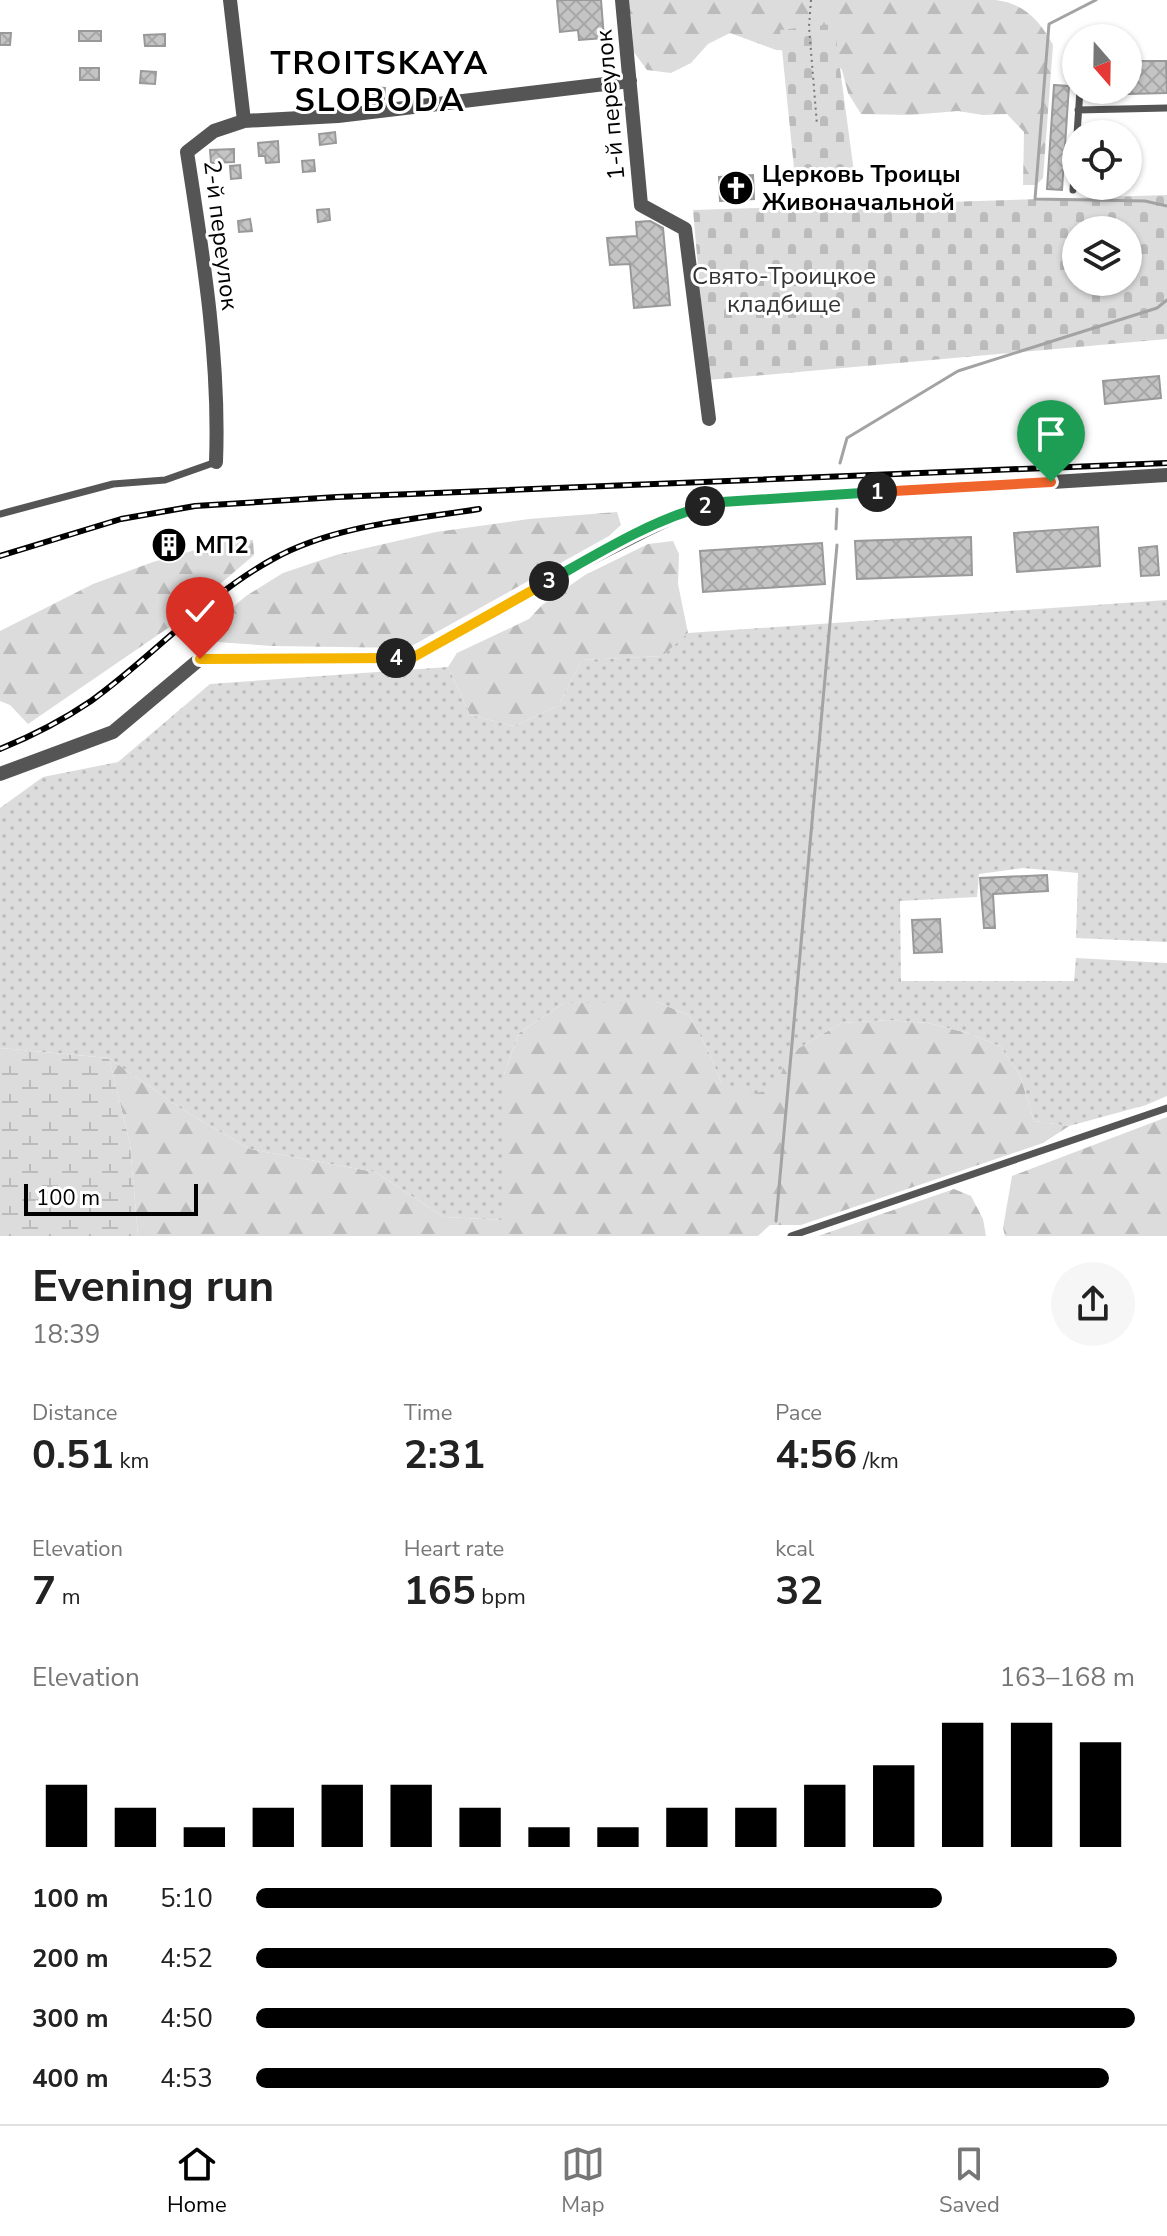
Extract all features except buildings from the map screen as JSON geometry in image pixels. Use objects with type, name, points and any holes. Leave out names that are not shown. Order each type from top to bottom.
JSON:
[{"type":"street","points":[[230,0],[244,121],[338,116],[630,81]]},
{"type":"street","name":"1-й переулок","points":[[622,0],[641,205],[685,229],[709,419]]},
{"type":"street","name":"2-й переулок","points":[[216,462],[218,417],[205,271],[187,152],[214,131],[244,121]]},
{"type":"street","points":[[0,774],[113,732],[200,659],[412,658],[587,560],[688,510],[711,504],[1167,475]]},
{"type":"lane","points":[[1078,120],[1079,104]]},
{"type":"lane","points":[[1078,110],[1167,108]]},
{"type":"lane","points":[[0,514],[113,484],[165,480],[216,462]]},
{"type":"lane","points":[[791,1236],[1167,1108]]},
{"type":"path","points":[[811,0],[809,27],[817,125]]},
{"type":"green space","points":[[628,0],[995,0],[1014,5],[1037,21],[1053,45],[1043,178],[1036,185],[1023,185],[1024,132],[1007,114],[983,115],[958,111],[910,115],[861,114],[848,93],[842,70],[825,52],[776,50],[730,33],[708,44],[691,63],[671,73],[647,70],[633,51]]},
{"type":"green space","points":[[834,24],[854,172],[795,178],[780,30]]},
{"type":"green space","name":"Свято-Троицкое кладбище","points":[[1167,195],[1167,339],[708,380],[693,210],[1062,198],[1142,200],[1142,196]]},
{"type":"green space","points":[[617,512],[621,525],[609,536],[408,648],[218,642],[216,621],[246,596],[283,573],[336,555],[436,532],[529,519]]},
{"type":"green space","points":[[234,539],[253,540],[254,555],[171,626],[28,724],[10,705],[0,701],[0,631],[93,584],[153,562]]},
{"type":"green space","points":[[673,541],[679,554],[678,584],[688,633],[663,656],[582,660],[558,706],[514,726],[470,715],[448,667],[457,653],[529,619],[542,605],[585,575],[648,544]]},
{"type":"green space","points":[[1167,600],[1167,942],[1076,938],[1078,873],[1023,868],[979,874],[977,897],[900,901],[901,981],[1074,981],[1076,958],[1167,963],[1167,1096],[1146,1105],[1069,1126],[1034,1121],[1020,1075],[1000,1046],[968,1033],[928,1023],[888,1020],[841,1023],[787,1055],[777,1088],[753,1094],[722,1084],[689,1015],[657,1002],[564,1003],[519,1033],[504,1074],[504,1220],[444,1217],[375,1172],[250,1149],[183,1110],[109,1058],[0,1048],[0,808],[43,777],[118,762],[210,684],[448,667],[470,715],[514,726],[558,706],[582,660],[662,656],[688,633]]},
{"type":"green space","points":[[657,1002],[689,1015],[722,1084],[787,1055],[841,1023],[888,1020],[928,1023],[968,1033],[1000,1046],[1020,1075],[1034,1121],[1069,1126],[1043,1143],[801,1225],[770,1225],[758,1236],[138,1236],[130,1144],[109,1058],[183,1110],[250,1149],[375,1172],[444,1217],[504,1220],[504,1074],[519,1033],[564,1003]]},
{"type":"green space","points":[[0,1048],[109,1058],[130,1144],[138,1236],[0,1236]]},
{"type":"green space","points":[[1167,1117],[1167,1236],[1005,1236],[1003,1228],[1012,1176]]},
{"type":"green space","points":[[954,1189],[971,1196],[983,1219],[986,1236],[818,1236]]},
{"type":"waterway","points":[[1096,0],[1049,24],[1035,199],[1145,201],[1167,206]]},
{"type":"waterway","points":[[840,463],[847,438],[958,371],[1157,308],[1167,300]]},
{"type":"waterway","points":[[836,529],[837,509]]},
{"type":"waterway","points":[[776,1221],[837,545]]},
{"type":"railway","points":[[0,556],[121,519],[195,506],[337,497],[1167,463]]},
{"type":"railway","points":[[0,749],[47,727],[91,701],[225,590],[273,559],[321,538],[347,531],[479,509]]},
{"type":"place","name":"Церковь Троицы Живоначальной","points":[[736,188]]},
{"type":"place","name":"МП2","points":[[169,545]]},
{"type":"district","name":"TROITSKAYA SLOBODA","points":[[380,82]]},
{"type":"route","points":[[200,659],[412,658],[644,531],[688,510],[722,502],[1051,482]]}]
